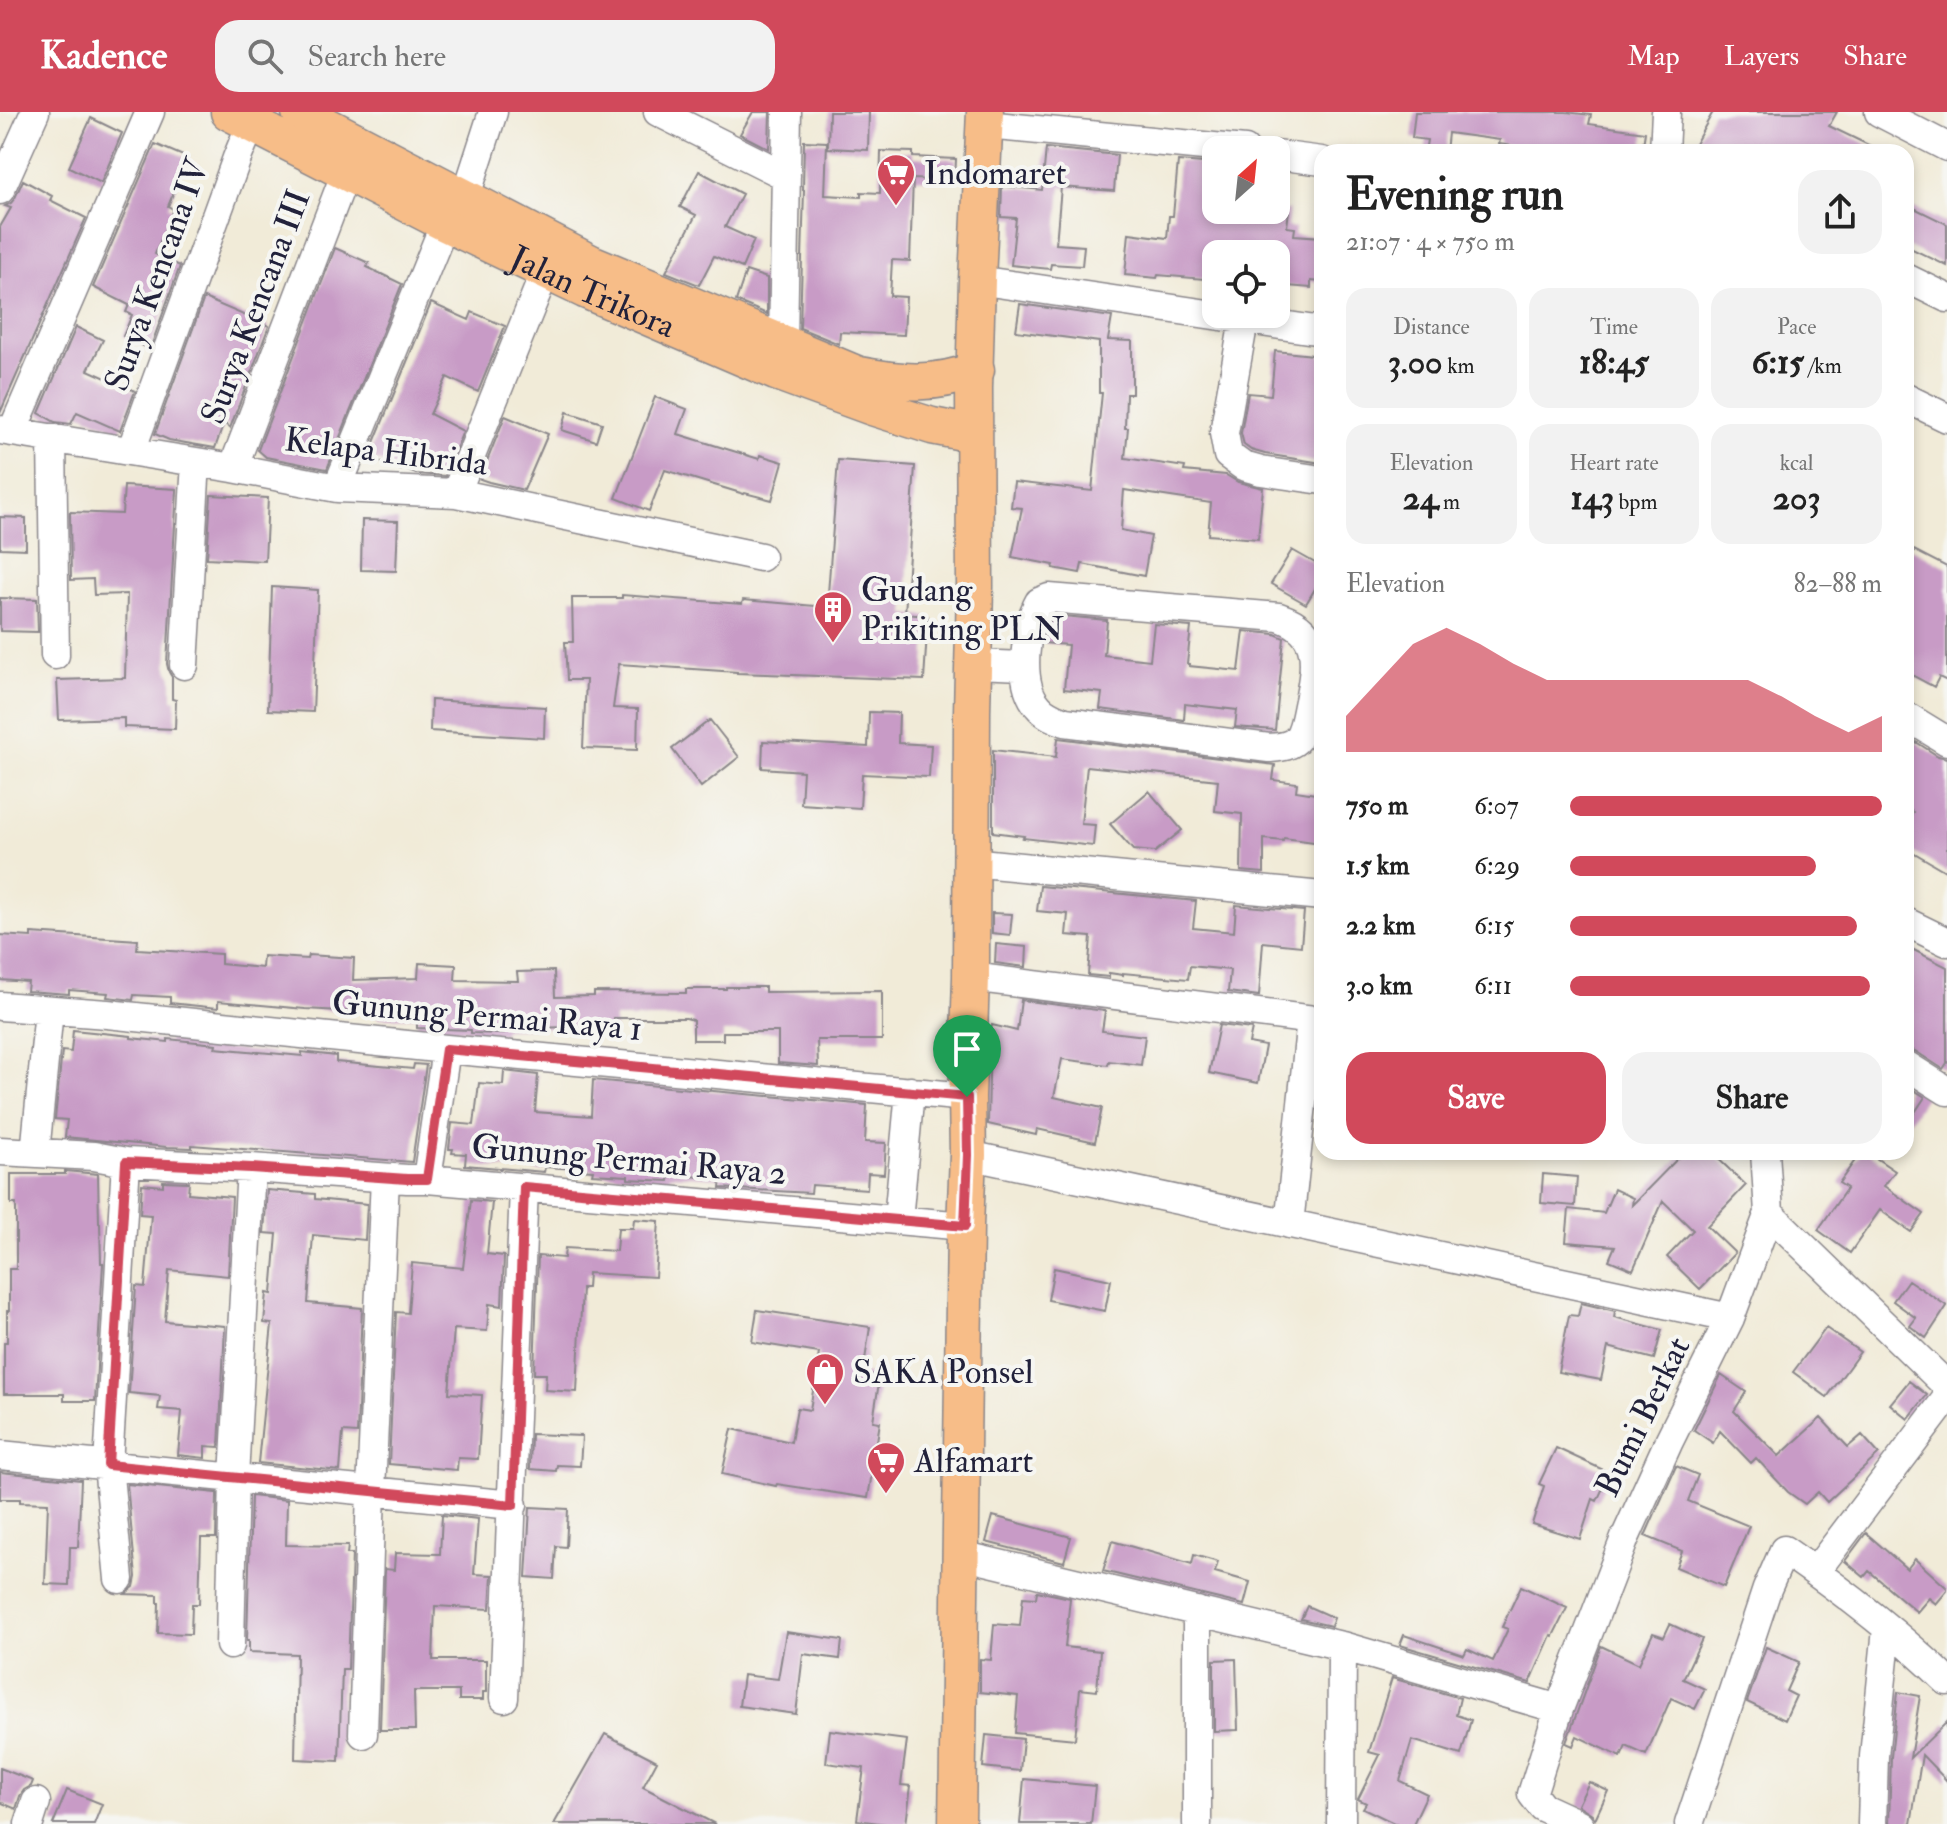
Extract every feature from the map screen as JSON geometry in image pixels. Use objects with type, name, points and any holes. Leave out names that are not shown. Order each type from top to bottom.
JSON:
[{"type":"main road","name":"Jalan Trikora","points":[[300,112],[545,272],[776,372],[932,426],[973,434]]},
{"type":"main road","name":"Jalan Trikora","points":[[240,118],[346,172],[591,263],[859,375],[895,382],[923,383],[957,378],[976,370]]},
{"type":"main road","points":[[957,1824],[971,977],[973,434],[986,118]]},
{"type":"street","points":[[0,190],[35,112]]},
{"type":"street","points":[[6,431],[150,112]]},
{"type":"street","points":[[337,488],[455,211],[493,112]]},
{"type":"street","points":[[783,345],[787,112]]},
{"type":"street","points":[[1664,144],[1666,112]]},
{"type":"street","points":[[1879,112],[1947,147]]},
{"type":"street","points":[[662,113],[786,176]]},
{"type":"street","name":"Surya Kencana IV","points":[[131,451],[240,118]]},
{"type":"street","points":[[986,118],[1202,145]]},
{"type":"street","points":[[1290,157],[1314,160]]},
{"type":"street","name":"Surya Kencana III","points":[[233,468],[346,172]]},
{"type":"street","points":[[456,493],[545,272]]},
{"type":"street","points":[[977,280],[1202,314]]},
{"type":"street","points":[[1914,282],[1947,298]]},
{"type":"street","points":[[1290,326],[1314,330]]},
{"type":"street","points":[[1243,328],[1224,433],[1228,455],[1243,466],[1261,471],[1314,479]]},
{"type":"street","points":[[1914,402],[1947,418]]},
{"type":"street","name":"Kelapa Hibrida","points":[[6,431],[337,488],[456,493],[761,557]]},
{"type":"street","points":[[52,438],[55,655]]},
{"type":"street","points":[[184,665],[196,462]]},
{"type":"street","points":[[1314,643],[1301,627],[1279,617],[1049,598],[1039,602],[1034,610],[1024,666],[1027,688],[1036,705],[1047,715],[1065,722],[1269,748],[1285,747],[1297,740],[1314,691]]},
{"type":"street","points":[[974,664],[1024,666]]},
{"type":"street","points":[[1914,721],[1947,741]]},
{"type":"street","points":[[970,862],[1314,895]]},
{"type":"street","points":[[1914,926],[1947,942]]},
{"type":"street","points":[[971,977],[1314,1020]]},
{"type":"street","name":"Gunung Permai Raya 1","points":[[0,1006],[967,1097]]},
{"type":"street","points":[[35,1153],[49,1010]]},
{"type":"street","points":[[1289,1224],[1314,1042]]},
{"type":"street","points":[[427,1179],[446,1049]]},
{"type":"street","points":[[1914,1070],[1947,1091]]},
{"type":"street","points":[[898,1220],[910,1091]]},
{"type":"street","name":"Gunung Permai Raya 2","points":[[0,1151],[94,1156],[126,1162],[427,1179],[965,1226]]},
{"type":"street","points":[[968,1155],[1730,1318]]},
{"type":"street","name":"Bumi Berkat","points":[[1579,1824],[1542,1807],[1532,1794],[1559,1709],[1625,1538],[1730,1318],[1769,1213],[1766,1160]]},
{"type":"street","points":[[119,1579],[108,1465],[126,1162]]},
{"type":"street","points":[[230,1645],[234,1477],[251,1168]]},
{"type":"street","points":[[363,1734],[385,1178]]},
{"type":"street","points":[[504,1698],[524,1187]]},
{"type":"street","points":[[1769,1213],[1947,1386]]},
{"type":"street","points":[[1815,1572],[1947,1398]]},
{"type":"street","points":[[0,1455],[513,1505]]},
{"type":"street","points":[[1689,1824],[1767,1589],[1784,1550],[1887,1629],[1947,1681]]},
{"type":"street","points":[[961,1555],[1342,1646],[1559,1709]]},
{"type":"street","points":[[1197,1611],[1197,1824]]},
{"type":"street","points":[[1872,1824],[1874,1756],[1887,1629]]},
{"type":"street","points":[[1341,1824],[1342,1646]]},
{"type":"building","points":[[753,112],[770,112],[769,149],[740,134]]},
{"type":"building","points":[[829,112],[869,112],[868,150],[828,148]]},
{"type":"building","points":[[1415,112],[1566,112],[1591,115],[1589,124],[1645,132],[1643,144],[1499,144],[1500,140],[1448,133],[1447,144],[1426,144],[1427,140],[1412,138]]},
{"type":"building","points":[[1713,112],[1837,112],[1829,126],[1866,144],[1695,144]]},
{"type":"building","points":[[91,118],[122,133],[101,183],[69,167]]},
{"type":"building","points":[[804,141],[827,142],[825,195],[861,197],[861,192],[880,193],[881,151],[913,152],[913,157],[956,159],[955,181],[913,179],[910,261],[892,260],[890,296],[906,297],[904,335],[840,332],[839,344],[800,328]]},
{"type":"building","points":[[155,144],[188,158],[168,206],[173,209],[155,254],[180,266],[150,349],[123,336],[132,315],[126,312],[129,305],[93,287]]},
{"type":"building","points":[[1046,148],[1117,155],[1114,191],[1061,187],[1056,244],[1084,246],[1082,266],[1051,264],[1050,269],[1011,265],[1016,218],[1001,217],[1002,186],[1042,190]]},
{"type":"building","points":[[1178,161],[1202,163],[1202,224],[1287,224],[1287,227],[1295,228],[1294,235],[1314,236],[1314,281],[1311,281],[1311,288],[1290,286],[1290,240],[1202,240],[1202,279],[1125,275],[1129,233],[1167,238],[1169,216],[1173,216]]},
{"type":"building","points":[[699,171],[742,194],[725,227],[754,240],[742,268],[714,256],[699,285],[666,272],[696,215],[680,207]]},
{"type":"building","points":[[23,180],[52,196],[50,200],[86,218],[0,413],[0,227],[11,208],[5,206],[15,198]]},
{"type":"building","points":[[1914,208],[1947,224],[1947,266],[1914,250]]},
{"type":"building","points":[[335,248],[369,263],[367,267],[402,284],[327,469],[266,457],[258,450]]},
{"type":"building","points":[[746,271],[767,278],[767,314],[736,301]]},
{"type":"building","points":[[204,298],[269,326],[230,428],[224,423],[215,448],[169,440],[155,434]]},
{"type":"building","points":[[431,303],[469,320],[472,312],[505,326],[478,392],[447,377],[430,414],[463,431],[445,476],[416,474],[368,457]]},
{"type":"building","points":[[1020,304],[1112,317],[1108,340],[1132,341],[1132,394],[1126,394],[1125,428],[1128,428],[1125,458],[1185,467],[1184,471],[1226,475],[1238,482],[1263,488],[1258,539],[1208,535],[1211,503],[1124,490],[1121,530],[1151,536],[1144,576],[1082,564],[1080,573],[1012,557],[1022,508],[1011,507],[1014,482],[1092,491],[1102,393],[1099,393],[1099,342],[1016,331]]},
{"type":"building","points":[[76,327],[103,340],[88,370],[135,391],[120,431],[77,412],[71,424],[55,422],[39,413]]},
{"type":"building","points":[[1275,351],[1314,355],[1314,462],[1265,454],[1244,445],[1241,433],[1248,393],[1271,395]]},
{"type":"building","points":[[655,397],[687,409],[678,434],[759,459],[760,455],[783,462],[772,500],[665,470],[649,511],[616,498]]},
{"type":"building","points":[[567,412],[602,423],[596,441],[562,430]]},
{"type":"building","points":[[505,416],[548,434],[524,490],[480,479]]},
{"type":"building","points":[[838,460],[915,466],[905,614],[928,616],[924,680],[737,673],[619,664],[613,708],[638,709],[637,750],[583,748],[586,680],[567,680],[565,642],[573,642],[572,598],[622,598],[622,595],[827,607]]},
{"type":"building","points":[[124,486],[177,489],[167,664],[172,677],[172,699],[176,700],[175,729],[124,727],[124,718],[59,720],[57,680],[125,678],[127,594],[94,595],[93,579],[71,580],[70,512],[122,514]]},
{"type":"building","points":[[211,495],[268,498],[265,561],[207,558]]},
{"type":"building","points":[[0,517],[26,518],[26,549],[0,548]]},
{"type":"building","points":[[362,520],[398,521],[396,571],[361,570]]},
{"type":"building","points":[[1292,550],[1314,562],[1314,590],[1306,604],[1271,584]]},
{"type":"building","points":[[1914,550],[1947,567],[1947,681],[1939,677],[1934,687],[1914,676]]},
{"type":"building","points":[[272,587],[318,590],[313,712],[268,710]]},
{"type":"building","points":[[0,598],[37,599],[38,632],[0,631]]},
{"type":"building","points":[[1052,615],[1107,620],[1104,655],[1150,660],[1154,624],[1191,627],[1189,666],[1239,671],[1244,631],[1284,638],[1275,730],[1235,727],[1237,710],[1185,704],[1184,720],[1100,709],[1102,693],[1064,689],[1068,645],[1044,643]]},
{"type":"building","points":[[431,700],[545,707],[544,738],[430,731]]},
{"type":"building","points":[[869,712],[899,713],[898,743],[931,745],[929,777],[862,774],[860,808],[801,804],[803,771],[762,768],[763,741],[868,747]]},
{"type":"building","points":[[710,720],[739,757],[701,787],[672,749]]},
{"type":"building","points":[[1058,738],[1275,765],[1273,780],[1297,783],[1296,791],[1314,794],[1314,842],[1264,839],[1264,873],[1241,871],[1242,814],[1215,811],[1218,780],[1087,766],[1081,824],[1095,825],[1093,846],[993,832],[993,750],[1056,757]]},
{"type":"building","points":[[1916,742],[1947,758],[1947,872],[1914,853]]},
{"type":"building","points":[[1149,791],[1182,830],[1155,852],[1133,850],[1110,824]]},
{"type":"building","points":[[1040,886],[1196,901],[1193,928],[1234,932],[1236,905],[1304,911],[1301,946],[1263,942],[1259,996],[1228,992],[1230,970],[1190,966],[1188,979],[1123,973],[1109,973],[1109,977],[1088,975],[1091,937],[1066,935],[1068,914],[1037,911]]},
{"type":"building","points":[[992,913],[1012,914],[1010,935],[992,933]]},
{"type":"building","points":[[31,933],[138,940],[137,949],[221,954],[221,964],[262,968],[263,956],[354,958],[353,980],[418,978],[419,963],[456,965],[455,980],[518,981],[517,972],[554,971],[555,997],[594,996],[594,992],[686,993],[686,989],[726,987],[765,987],[765,992],[882,991],[882,1040],[817,1040],[818,1066],[778,1063],[778,1032],[723,1032],[723,1040],[693,1040],[693,1020],[686,1018],[614,1018],[615,1035],[569,1033],[568,1027],[504,1029],[504,1034],[471,1033],[471,1030],[417,1028],[417,1017],[377,1018],[377,1013],[218,1001],[218,1008],[170,1003],[170,997],[134,995],[133,1000],[107,997],[108,993],[27,991],[28,982],[0,980],[0,935],[31,937]]},
{"type":"building","points":[[996,944],[1027,947],[1026,967],[995,963]]},
{"type":"building","points":[[1914,950],[1947,967],[1947,1063],[1943,1069],[1915,1051]]},
{"type":"building","points":[[1021,1000],[1105,1011],[1102,1031],[1145,1036],[1141,1065],[1109,1061],[1108,1065],[1062,1059],[1054,1097],[1102,1108],[1095,1142],[1037,1129],[1036,1135],[988,1124],[992,1025],[1017,1031]]},
{"type":"building","points":[[1219,1025],[1252,1029],[1249,1043],[1265,1046],[1258,1083],[1209,1073]]},
{"type":"building","points":[[73,1030],[168,1042],[168,1039],[216,1044],[215,1048],[336,1056],[336,1062],[413,1069],[414,1064],[426,1065],[412,1162],[192,1145],[192,1148],[167,1147],[65,1137],[67,1120],[55,1119],[62,1051],[71,1052]]},
{"type":"building","points":[[504,1071],[538,1075],[535,1112],[591,1116],[593,1080],[867,1105],[865,1142],[886,1143],[884,1174],[868,1173],[867,1189],[812,1185],[811,1193],[720,1188],[721,1178],[670,1175],[669,1181],[628,1179],[628,1176],[592,1174],[593,1170],[545,1167],[544,1172],[465,1165],[466,1154],[452,1153],[453,1149],[449,1149],[452,1123],[474,1125],[479,1083],[503,1085]]},
{"type":"building","points":[[1914,1090],[1925,1097],[1914,1114]]},
{"type":"building","points":[[1676,1160],[1719,1160],[1746,1185],[1707,1226],[1735,1253],[1700,1289],[1667,1257],[1693,1230],[1663,1201],[1633,1270],[1609,1260],[1615,1246],[1566,1242],[1569,1209],[1604,1213],[1614,1189],[1633,1198],[1632,1205]]},
{"type":"building","points":[[1855,1160],[1879,1160],[1895,1171],[1884,1186],[1924,1214],[1911,1232],[1880,1210],[1850,1253],[1818,1230],[1847,1188],[1839,1183]]},
{"type":"building","points":[[65,1171],[98,1174],[103,1263],[95,1401],[64,1401],[64,1394],[4,1394],[9,1269],[16,1269],[16,1204],[11,1204],[11,1174],[65,1174]]},
{"type":"building","points":[[1543,1174],[1577,1177],[1575,1206],[1541,1203]]},
{"type":"building","points":[[163,1181],[189,1182],[188,1193],[232,1197],[228,1276],[169,1270],[165,1321],[225,1326],[219,1447],[205,1446],[205,1458],[178,1455],[182,1411],[158,1409],[160,1396],[129,1393],[136,1286],[145,1287],[151,1215],[140,1214],[142,1184],[163,1186]]},
{"type":"building","points":[[267,1190],[315,1194],[315,1199],[367,1204],[365,1240],[313,1235],[308,1303],[362,1308],[357,1433],[343,1432],[340,1471],[258,1463],[272,1324],[264,1323],[267,1293],[272,1294],[277,1234],[264,1233]]},
{"type":"building","points":[[471,1200],[492,1202],[487,1254],[504,1256],[502,1306],[489,1304],[487,1331],[454,1329],[449,1393],[482,1395],[478,1459],[458,1458],[457,1470],[389,1464],[396,1312],[408,1313],[412,1263],[463,1268]]},
{"type":"building","points":[[634,1219],[659,1221],[655,1277],[588,1273],[587,1288],[582,1288],[577,1392],[545,1390],[546,1374],[534,1374],[538,1256],[564,1258],[565,1248],[616,1251],[618,1228],[633,1228]]},
{"type":"building","points":[[1054,1268],[1111,1280],[1105,1311],[1048,1300]]},
{"type":"building","points":[[1908,1280],[1947,1306],[1926,1338],[1910,1326],[1916,1318],[1893,1301]]},
{"type":"building","points":[[1581,1303],[1615,1311],[1614,1317],[1662,1330],[1654,1359],[1608,1347],[1601,1380],[1558,1372],[1569,1315],[1578,1316]]},
{"type":"building","points":[[757,1310],[870,1327],[863,1373],[880,1376],[873,1421],[880,1422],[868,1498],[776,1486],[722,1474],[732,1429],[791,1442],[797,1408],[810,1410],[819,1353],[752,1342]]},
{"type":"building","points":[[1826,1328],[1860,1352],[1827,1397],[1793,1372]]},
{"type":"building","points":[[1721,1375],[1746,1392],[1734,1411],[1779,1456],[1821,1418],[1848,1447],[1862,1435],[1879,1454],[1827,1502],[1818,1492],[1805,1504],[1788,1492],[1756,1458],[1751,1463],[1720,1431],[1713,1443],[1694,1430]]},
{"type":"building","points":[[1909,1381],[1927,1395],[1908,1419],[1890,1404]]},
{"type":"building","points":[[531,1434],[582,1436],[580,1466],[557,1465],[556,1471],[530,1469]]},
{"type":"building","points":[[1556,1448],[1610,1473],[1597,1501],[1593,1499],[1580,1539],[1532,1524],[1544,1486],[1539,1484]]},
{"type":"building","points":[[1676,1466],[1698,1475],[1688,1501],[1749,1526],[1724,1587],[1676,1567],[1682,1551],[1645,1536]]},
{"type":"building","points":[[0,1472],[81,1480],[78,1547],[70,1547],[69,1585],[45,1584],[48,1503],[0,1499]]},
{"type":"building","points":[[127,1484],[217,1493],[216,1538],[201,1538],[199,1604],[192,1604],[191,1634],[158,1633],[158,1595],[125,1594],[134,1587],[136,1577]]},
{"type":"building","points":[[251,1496],[287,1500],[286,1545],[348,1546],[347,1554],[352,1554],[348,1669],[342,1669],[339,1761],[295,1759],[297,1654],[249,1652]]},
{"type":"building","points":[[530,1507],[568,1509],[566,1547],[556,1546],[554,1579],[526,1577]]},
{"type":"building","points":[[442,1515],[478,1519],[474,1574],[492,1575],[490,1609],[435,1606],[433,1660],[486,1660],[486,1692],[483,1692],[483,1700],[459,1700],[459,1691],[414,1691],[415,1730],[380,1730],[385,1569],[394,1570],[395,1553],[440,1554]]},
{"type":"building","points":[[993,1516],[1071,1537],[1064,1562],[986,1542]]},
{"type":"building","points":[[1866,1533],[1907,1569],[1915,1559],[1947,1588],[1936,1604],[1929,1598],[1917,1612],[1869,1571],[1864,1577],[1845,1561]]},
{"type":"building","points":[[1112,1541],[1192,1564],[1194,1555],[1218,1562],[1215,1572],[1250,1582],[1244,1605],[1103,1571]]},
{"type":"building","points":[[1521,1586],[1567,1608],[1551,1635],[1530,1683],[1400,1645],[1404,1635],[1464,1655],[1467,1649],[1493,1661],[1508,1629],[1502,1627]]},
{"type":"building","points":[[1037,1591],[1070,1598],[1065,1647],[1100,1651],[1097,1691],[1080,1689],[1075,1739],[1015,1733],[1018,1696],[980,1692],[980,1659],[991,1660],[994,1624],[1020,1626],[1023,1597],[1036,1598]]},
{"type":"building","points":[[1307,1606],[1334,1618],[1331,1626],[1301,1619]]},
{"type":"building","points":[[1670,1624],[1702,1639],[1683,1679],[1705,1689],[1695,1709],[1671,1698],[1646,1755],[1626,1746],[1621,1757],[1577,1736],[1573,1746],[1566,1743],[1601,1646],[1639,1664],[1653,1633],[1664,1637]]},
{"type":"building","points":[[786,1632],[842,1640],[840,1659],[803,1654],[796,1714],[739,1706],[743,1675],[778,1679]]},
{"type":"building","points":[[1766,1647],[1799,1662],[1786,1691],[1796,1696],[1785,1720],[1747,1702]]},
{"type":"building","points":[[1236,1659],[1238,1730],[1214,1731],[1214,1660]]},
{"type":"building","points":[[1392,1678],[1460,1698],[1456,1715],[1471,1720],[1461,1755],[1412,1740],[1400,1781],[1427,1794],[1413,1824],[1396,1824],[1363,1808],[1366,1803],[1358,1799],[1380,1755],[1369,1752]]},
{"type":"building","points":[[1898,1692],[1920,1696],[1910,1758],[1947,1722],[1947,1781],[1922,1755],[1911,1824],[1889,1824],[1891,1757]]},
{"type":"building","points":[[830,1730],[907,1740],[901,1785],[911,1786],[906,1824],[857,1820],[864,1768],[826,1763]]},
{"type":"building","points":[[605,1734],[657,1761],[643,1787],[715,1824],[554,1824]]},
{"type":"building","points":[[986,1735],[1023,1739],[1020,1771],[983,1767]]},
{"type":"building","points":[[0,1768],[33,1781],[20,1796],[16,1809],[0,1802]]},
{"type":"building","points":[[1024,1779],[1095,1786],[1091,1824],[1020,1824]]},
{"type":"building","points":[[1589,1782],[1608,1791],[1595,1819],[1578,1805]]},
{"type":"building","points":[[67,1790],[102,1804],[94,1824],[53,1824]]},
{"type":"place","name":"Indomaret","points":[[896,207]]},
{"type":"place","name":"Gudang Prikiting PLN","points":[[833,644]]},
{"type":"place","name":"SAKA Ponsel","points":[[825,1406]]},
{"type":"place","name":"Alfamart","points":[[886,1495]]},
{"type":"route","points":[[446,1049],[967,1097],[965,1226],[524,1187],[513,1505],[108,1465],[126,1162],[427,1179],[446,1049]]}]
